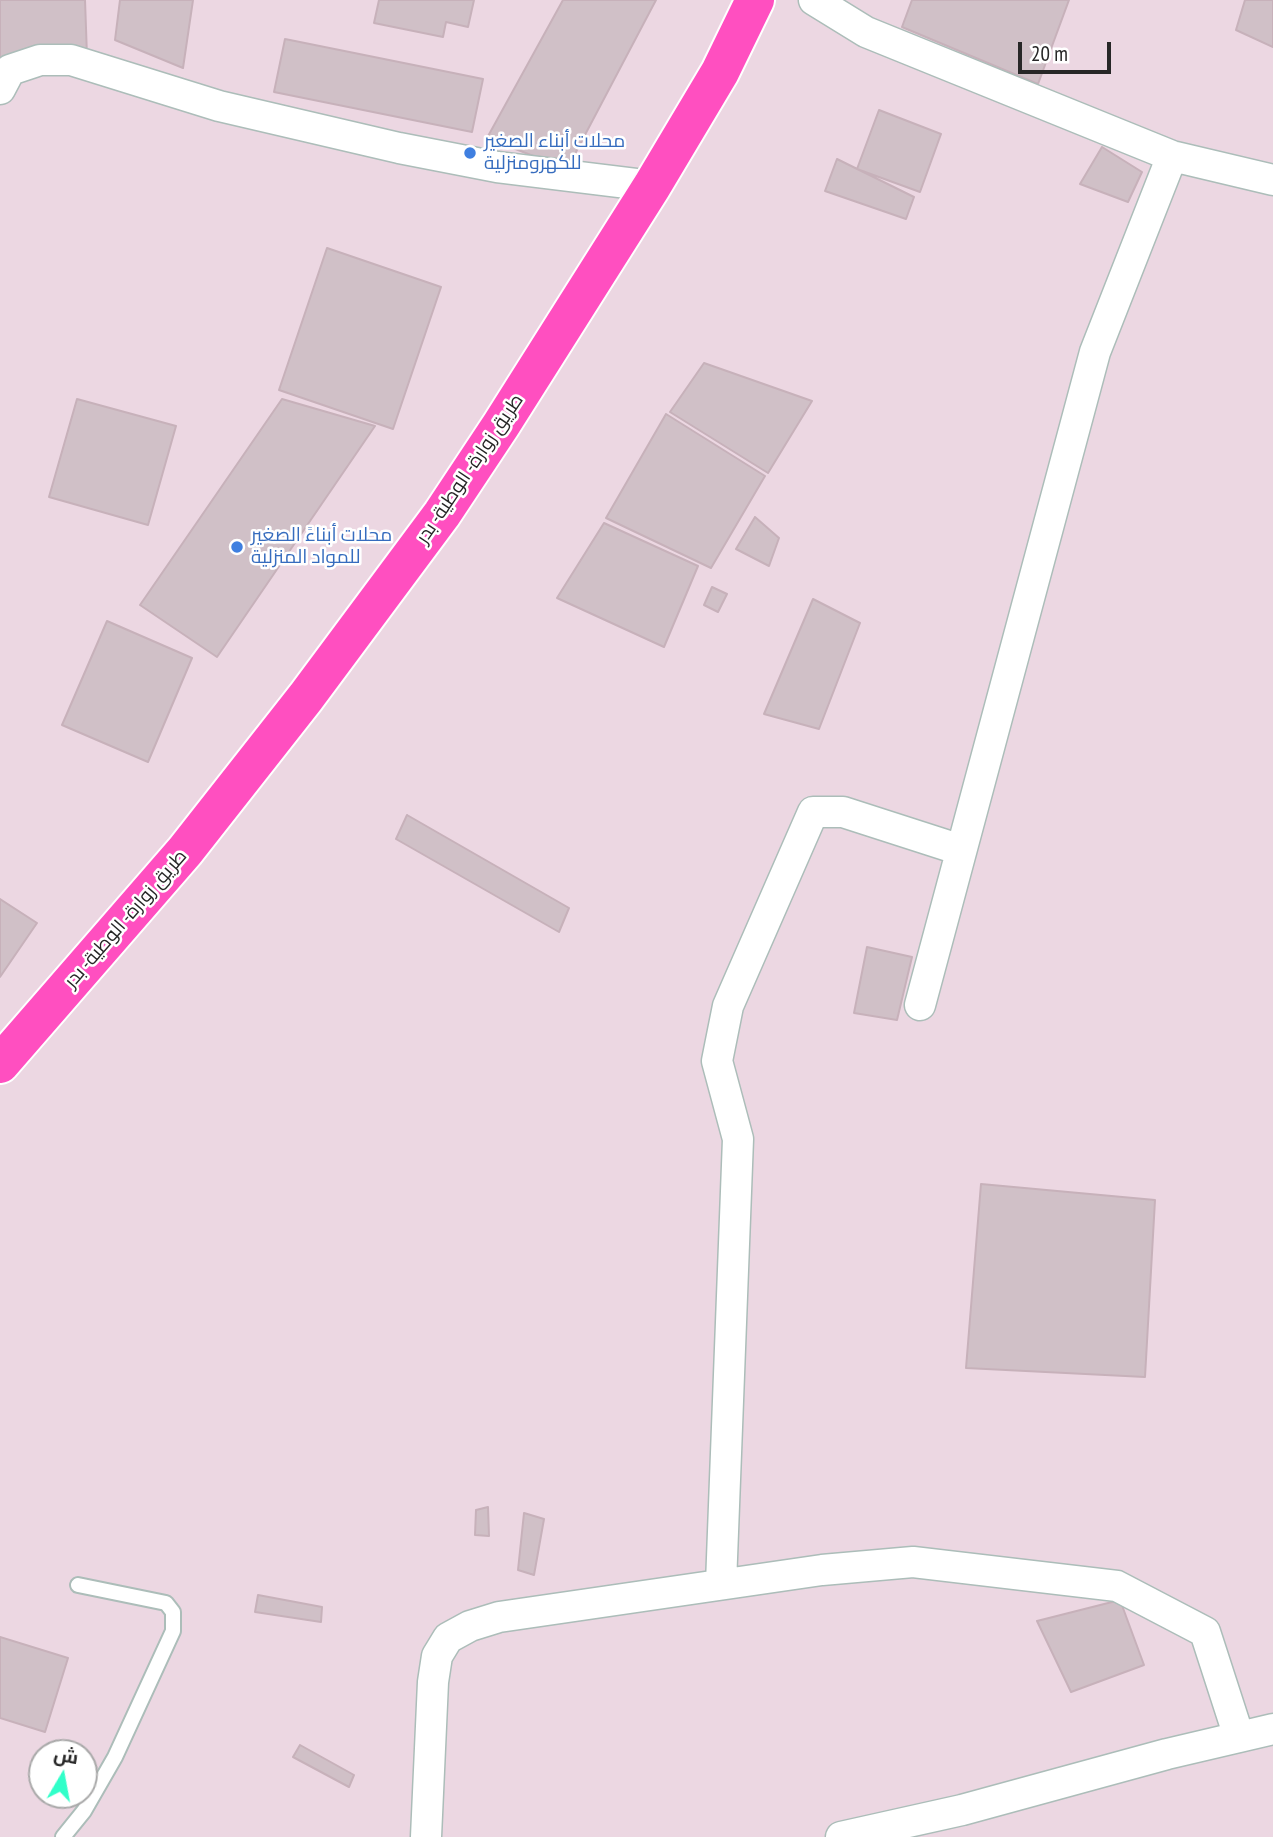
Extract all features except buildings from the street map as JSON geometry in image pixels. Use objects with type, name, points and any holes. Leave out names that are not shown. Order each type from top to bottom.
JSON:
[{"type":"highway","name":"طريق زوارة- الوطية- بدر","points":[[3,1056],[185,852],[385,593],[442,514],[652,186],[720,72],[755,0]]},
{"type":"street","points":[[814,0],[866,32],[1172,156],[1273,180]]},
{"type":"street","points":[[0,89],[10,71],[40,60],[71,60],[219,106],[399,148],[497,167],[652,186]]},
{"type":"street","points":[[920,1005],[1095,352],[1172,156]]},
{"type":"street","points":[[721,1584],[738,1139],[717,1061],[728,1006],[813,812],[843,812],[961,850]]},
{"type":"street","points":[[425,1837],[433,1682],[437,1656],[448,1638],[470,1626],[499,1617],[822,1570],[913,1562],[1117,1586],[1205,1632],[1239,1737]]},
{"type":"street","points":[[841,1837],[962,1810],[1273,1729]]},
{"type":"lane","points":[[63,1837],[84,1811],[115,1757],[173,1631],[173,1612],[166,1603],[78,1585]]},
{"type":"place","name":"محلات أبناء الصغير للكهرومنزلية","points":[[470,153]]},
{"type":"place","name":"محلات أبناءً الصغير للمواد المنزلية","points":[[237,547]]}]
